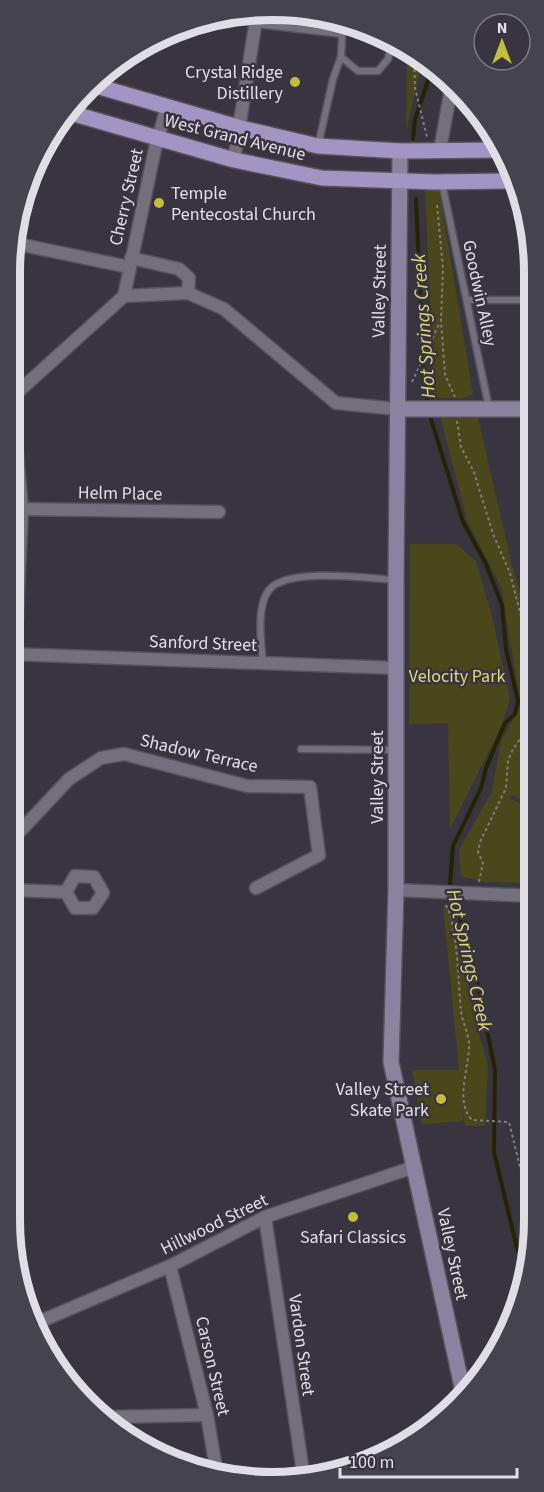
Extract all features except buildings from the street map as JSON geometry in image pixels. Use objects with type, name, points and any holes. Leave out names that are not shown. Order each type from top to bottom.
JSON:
[{"type":"main road","name":"West Grand Avenue","points":[[99,88],[241,128],[318,146],[400,151],[493,150]]},
{"type":"main road","name":"West Grand Avenue","points":[[75,114],[234,160],[322,178],[442,183],[507,181]]},
{"type":"street","points":[[234,160],[257,20]]},
{"type":"street","points":[[440,150],[450,92]]},
{"type":"street","name":"Cherry Street","points":[[124,296],[158,138],[167,107]]},
{"type":"street","name":"Valley Street","points":[[400,151],[396,890],[391,1062],[462,1386]]},
{"type":"street","points":[[21,244],[179,269],[189,279],[188,293]]},
{"type":"street","points":[[20,391],[124,296],[188,293],[224,309],[336,404],[397,409],[524,409]]},
{"type":"street","points":[[20,491],[22,509],[20,538]]},
{"type":"street","name":"Helm Place","points":[[22,509],[219,512]]},
{"type":"street","name":"Sanford Street","points":[[20,654],[396,668]]},
{"type":"street","name":"Shadow Terrace","points":[[20,831],[69,779],[101,758],[124,754],[247,786],[310,787],[319,855],[256,888]]},
{"type":"street","points":[[20,890],[66,892]]},
{"type":"street","points":[[396,890],[444,898],[462,893],[524,896]]},
{"type":"street","name":"Hillwood Street","points":[[41,1321],[170,1266],[265,1217],[414,1167]]},
{"type":"street","name":"Vardon Street","points":[[265,1217],[303,1470]]},
{"type":"street","name":"Carson Street","points":[[170,1266],[207,1415],[216,1466]]},
{"type":"street","points":[[114,1417],[207,1415]]},
{"type":"lane","points":[[268,20],[342,34]]},
{"type":"lane","points":[[318,146],[333,79],[341,57],[342,30]]},
{"type":"lane","points":[[341,57],[358,71],[378,71],[388,58],[390,49]]},
{"type":"lane","name":"Goodwin Alley","points":[[442,183],[489,409]]},
{"type":"lane","points":[[467,300],[524,300]]},
{"type":"lane","points":[[263,663],[260,632],[262,614],[268,590],[279,581],[317,576],[396,579]]},
{"type":"lane","points":[[301,749],[396,750]]},
{"type":"path","points":[[414,64],[415,88],[425,130]]},
{"type":"path","points":[[414,378],[441,320]]},
{"type":"path","points":[[479,884],[483,863],[478,852],[480,842],[506,788],[508,762],[512,752],[524,733]]},
{"type":"path","points":[[444,898],[460,979],[461,1011],[469,1042],[464,1083],[467,1114],[472,1120],[509,1122],[524,1183]]},
{"type":"green space","points":[[407,59],[421,68],[406,132]]},
{"type":"green space","points":[[425,189],[439,189],[473,394],[461,399],[434,397]]},
{"type":"green space","points":[[477,414],[524,608],[524,800],[511,795],[509,798],[524,805],[524,883],[484,882],[461,876],[459,850],[492,791],[501,741],[521,705],[501,587],[467,520],[440,415]]},
{"type":"green space","name":"Velocity Park","points":[[410,544],[456,544],[476,561],[493,620],[510,699],[501,727],[450,829],[448,723],[409,724]]},
{"type":"green space","points":[[443,905],[455,906],[474,1017],[488,1066],[485,1126],[465,1126],[462,1106],[463,1121],[422,1124],[412,1070],[459,1070]]},
{"type":"waterway","name":"Hot Springs Creek","points":[[413,139],[415,119],[430,75]]},
{"type":"waterway","name":"Hot Springs Creek","points":[[416,199],[424,383],[428,405]]},
{"type":"waterway","name":"Hot Springs Creek","points":[[429,413],[463,522],[485,562],[502,605],[506,649],[518,701],[515,714],[505,723],[486,768],[481,788],[453,846],[450,884],[475,970],[495,1070],[494,1152],[521,1260]]},
{"type":"place","name":"Crystal Ridge Distillery","points":[[295,82]]},
{"type":"place","name":"Temple Pentecostal Church","points":[[159,203]]},
{"type":"place","name":"Valley Street Skate Park","points":[[441,1099]]},
{"type":"place","name":"Safari Classics","points":[[353,1217]]}]
